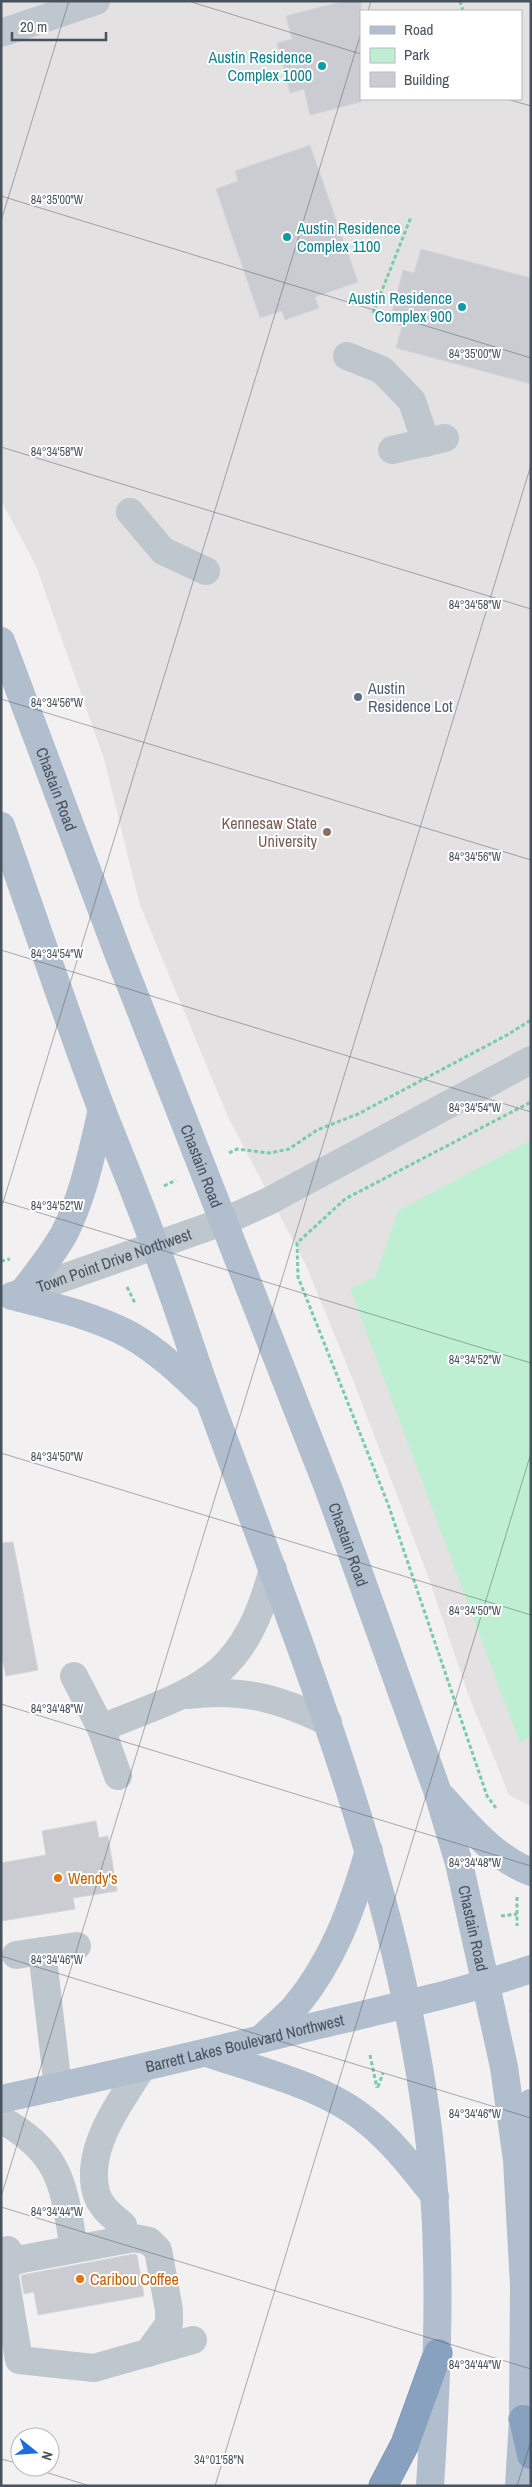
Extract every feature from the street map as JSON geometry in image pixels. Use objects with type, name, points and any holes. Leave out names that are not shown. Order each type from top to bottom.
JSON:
[{"type":"highway","points":[[383,2486],[405,2444],[438,2353]]},
{"type":"highway","points":[[523,2419],[531,2455]]},
{"type":"main road","name":"Chastain Road","points":[[1,641],[118,954],[225,1221],[329,1490],[437,1790],[459,1863],[504,2067],[517,2160],[524,2285],[523,2419],[519,2486]]},
{"type":"main road","points":[[1,826],[102,1110],[155,1245],[209,1400],[328,1722],[369,1851],[408,2004],[427,2120],[435,2196],[438,2353],[430,2486]]},
{"type":"main road","points":[[102,1110],[86,1175],[70,1220],[47,1260],[12,1296],[79,1314],[129,1335],[180,1372],[209,1400]]},
{"type":"main road","points":[[437,1790],[487,1844],[506,1859],[524,1881]]},
{"type":"main road","points":[[260,2040],[294,2008],[332,1953],[347,1920],[369,1851]]},
{"type":"main road","name":"Barrett Lakes Boulevard Northwest","points":[[1,2098],[207,2053],[408,2004],[531,1969]]},
{"type":"main road","points":[[207,2053],[336,2100],[368,2121],[435,2196]]},
{"type":"main road","points":[[517,2160],[531,2103]]},
{"type":"street","points":[[1,33],[96,1]]},
{"type":"street","points":[[347,356],[382,370],[412,401],[436,440],[392,450]]},
{"type":"street","points":[[130,512],[163,551],[206,571]]},
{"type":"street","name":"Town Point Drive Northwest","points":[[12,1296],[225,1221],[284,1194],[531,1060]]},
{"type":"street","points":[[101,1728],[184,1695],[222,1670],[243,1645],[259,1615],[272,1569]]},
{"type":"street","points":[[74,1676],[101,1728],[118,1776]]},
{"type":"street","points":[[184,1695],[213,1692],[244,1693],[293,1706],[328,1722]]},
{"type":"street","points":[[58,2087],[29,1953],[78,1946]]},
{"type":"street","points":[[123,2225],[106,2210],[96,2194],[94,2169],[107,2128],[121,2100],[142,2068]]},
{"type":"street","points":[[1,2119],[30,2139],[57,2170],[65,2192],[72,2237]]},
{"type":"street","points":[[148,2353],[169,2324],[169,2310],[158,2250],[149,2242],[134,2238],[17,2260],[10,2264],[6,2277],[19,2360],[94,2368],[148,2353],[193,2340]]},
{"type":"path","points":[[373,313],[411,217]]},
{"type":"path","points":[[237,1149],[269,1153],[289,1149],[317,1130],[358,1114],[507,1035],[531,1020]]},
{"type":"path","points":[[499,1812],[488,1796],[388,1504],[298,1277],[297,1243],[345,1199],[531,1102]]},
{"type":"path","points":[[1,1261],[11,1259]]},
{"type":"path","points":[[125,1283],[136,1306]]},
{"type":"path","points":[[517,1926],[517,1914],[524,1881]]},
{"type":"path","points":[[498,1917],[517,1914]]},
{"type":"path","points":[[370,2055],[377,2088]]},
{"type":"path","points":[[374,2096],[383,2073]]},
{"type":"shaded area","name":"Kennesaw State University","points":[[1,1],[531,1],[531,1806],[509,1795],[468,1694],[428,1576],[353,1380],[306,1265],[228,1117],[140,905],[104,759],[36,566],[1,500]]},
{"type":"green space","points":[[531,1140],[531,1736],[520,1743],[350,1288],[375,1278],[398,1211]]},
{"type":"building","name":"Austin Residence Complex 1000","points":[[344,1],[361,1],[361,102],[310,115],[304,89],[290,93],[277,43],[292,39],[286,16]]},
{"type":"building","name":"Austin Residence Complex 1100","points":[[310,145],[358,282],[315,297],[319,308],[285,320],[282,311],[260,318],[216,189],[238,181],[235,171]]},
{"type":"building","name":"Austin Residence Complex 900","points":[[421,249],[531,278],[531,384],[396,348],[402,326],[389,323],[403,270],[414,273]]},
{"type":"building","points":[[13,1542],[38,1670],[6,1676],[1,1653],[1,1543]]},
{"type":"building","name":"Wendy's","points":[[96,1821],[99,1838],[108,1836],[117,1891],[73,1898],[75,1909],[1,1921],[1,1863],[46,1855],[42,1831]]},
{"type":"building","name":"Caribou Coffee","points":[[137,2255],[144,2296],[38,2315],[34,2292],[24,2294],[22,2275]]},
{"type":"place","name":"Austin Residence Complex 1000","points":[[322,66]]},
{"type":"place","name":"Austin Residence Complex 1100","points":[[287,237]]},
{"type":"place","name":"Austin Residence Complex 900","points":[[462,307]]},
{"type":"place","name":"Austin Residence Lot","points":[[358,697]]},
{"type":"place","name":"Kennesaw State University","points":[[327,832]]},
{"type":"place","name":"Wendy's","points":[[58,1878]]},
{"type":"place","name":"Caribou Coffee","points":[[80,2279]]}]
